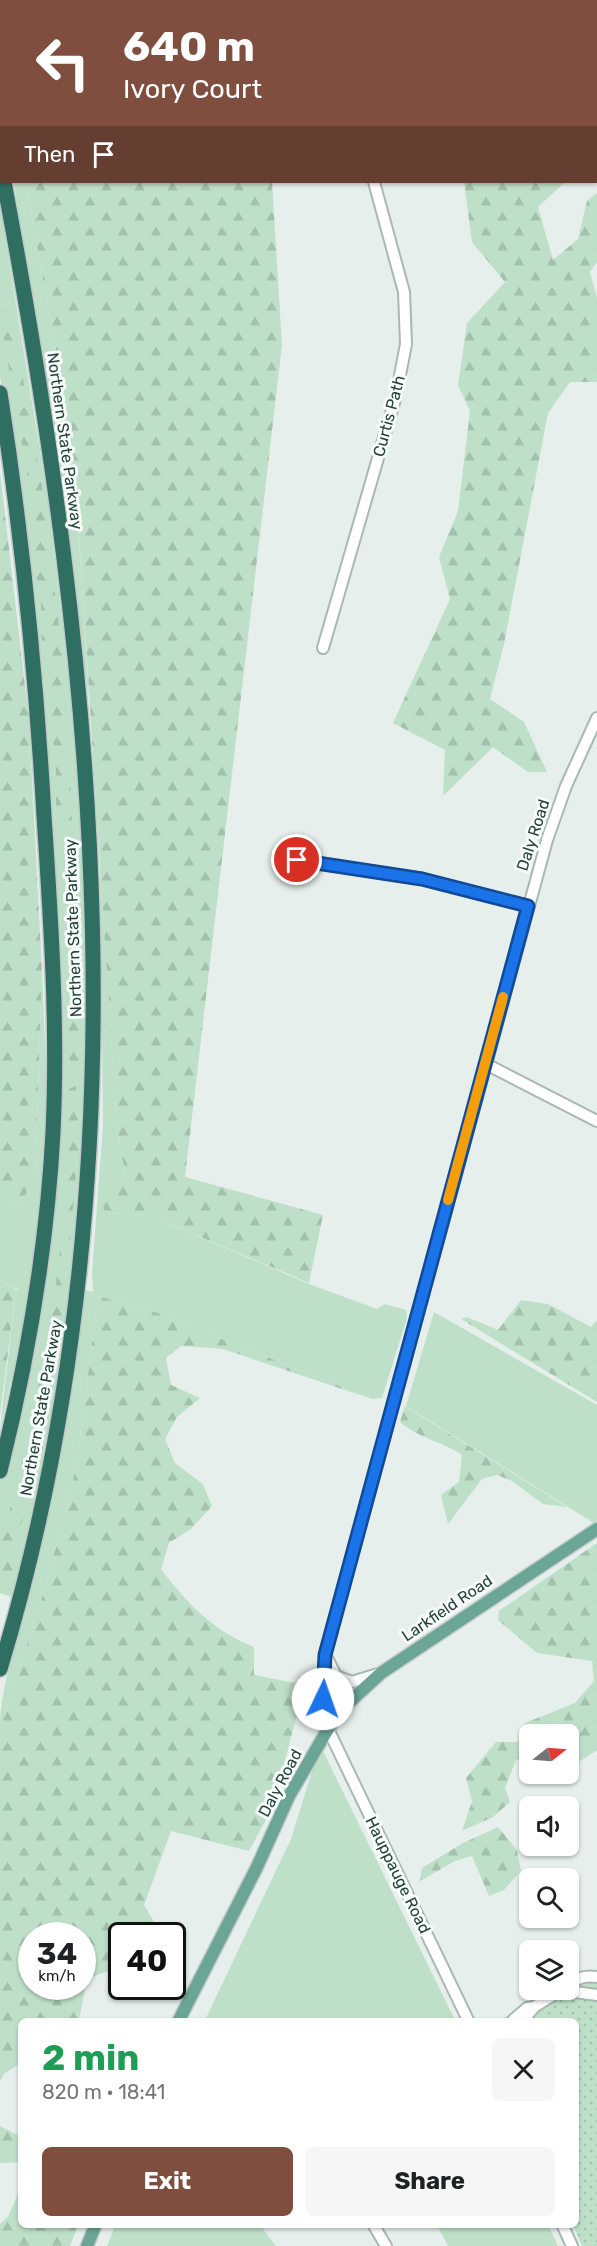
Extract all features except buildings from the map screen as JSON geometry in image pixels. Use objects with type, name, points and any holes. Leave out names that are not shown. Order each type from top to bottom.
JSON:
[{"type":"highway","name":"Northern State Parkway","points":[[0,1669],[40,1514],[69,1361],[87,1206],[95,1019],[86,798],[70,613],[42,394],[4,183]]},
{"type":"highway","name":"Northern State Parkway","points":[[0,393],[19,527],[35,692],[48,882],[54,1058],[51,1162],[41,1264],[22,1380],[0,1471]]},
{"type":"main road","name":"Larkfield Road","points":[[328,1729],[343,1708],[381,1673],[597,1529]]},
{"type":"main road","name":"Daly Road","points":[[180,2018],[257,1867],[289,1796],[328,1729]]},
{"type":"main road","points":[[87,2246],[94,2228]]},
{"type":"street","name":"Curtis Path","points":[[323,648],[396,396],[406,344],[404,292],[374,183]]},
{"type":"street","name":"Daly Road","points":[[328,1729],[323,1711],[325,1655],[528,906],[566,786],[597,718]]},
{"type":"street","points":[[297,860],[422,879],[528,906]]},
{"type":"street","points":[[486,1064],[597,1122]]},
{"type":"street","points":[[325,1655],[336,1676],[352,1682],[381,1673]]},
{"type":"street","name":"Hauppauge Road","points":[[328,1729],[467,2018]]},
{"type":"street","points":[[579,1978],[588,1975],[597,1977]]},
{"type":"street","points":[[579,1992],[597,1995]]},
{"type":"street","points":[[526,2018],[534,2007],[545,2000]]},
{"type":"street","points":[[515,2018],[527,2008],[534,2007]]},
{"type":"street","points":[[375,2228],[386,2246]]},
{"type":"street","points":[[564,2228],[572,2246]]},
{"type":"green space","points":[[14,183],[25,183],[73,442],[89,698]]},
{"type":"green space","points":[[25,183],[272,183],[282,345],[185,1177],[323,1215],[309,1283],[149,1215],[105,1213],[99,1190],[127,1184],[117,1129],[73,442]]},
{"type":"green space","points":[[464,183],[564,183],[538,207],[553,260],[578,239],[587,201],[597,193],[597,262],[590,272],[597,298],[597,382],[570,382],[548,413],[504,644],[490,699],[524,722],[547,772],[528,772],[493,747],[443,796],[445,750],[393,723],[450,599],[439,557],[458,511],[470,411],[458,385],[467,323],[505,282],[472,242]]},
{"type":"green space","points":[[0,205],[48,501],[67,662],[81,825],[86,973],[85,1093],[66,1341],[53,1423],[22,1560],[11,1597],[0,1593],[0,1477],[21,1405],[59,1045],[18,485],[0,376]]},
{"type":"green space","points":[[3,310],[11,311],[41,479],[67,692],[72,828],[66,832],[56,820],[56,752],[51,737],[47,663],[42,646],[41,602],[30,537],[29,486],[0,316]]},
{"type":"green space","points":[[0,471],[29,721],[42,971],[35,1181],[18,1205],[0,1198]]},
{"type":"green space","points":[[100,857],[117,1129],[127,1184],[105,1213],[149,1215],[309,1284],[377,1309],[385,1304],[406,1310],[407,1318],[382,1398],[372,1399],[155,1312],[98,1296],[76,1468],[47,1581],[0,1729],[3,1695],[29,1596],[62,1443],[81,1329],[85,1290],[93,1292],[92,1272],[103,1126]]},
{"type":"green space","points":[[42,971],[47,1093],[39,1210],[26,1314],[0,1429],[16,1290],[19,1286],[15,1289],[0,1280],[0,1198],[18,1205],[35,1181]]},
{"type":"green space","points":[[81,1000],[84,1018],[81,1067],[75,1066],[69,1059],[67,1013],[72,1002]]},
{"type":"green space","points":[[76,1086],[79,1136],[63,1329],[56,1339],[51,1327],[67,1187],[69,1089]]},
{"type":"green space","points":[[0,1280],[16,1290],[0,1415]]},
{"type":"green space","points":[[98,1296],[155,1312],[372,1399],[223,1349],[181,1346],[166,1358],[171,1385],[200,1398],[177,1417],[165,1439],[175,1463],[203,1484],[212,1506],[191,1529],[169,1543],[161,1569],[202,1615],[226,1633],[254,1647],[254,1675],[305,1685],[272,1809],[249,1851],[171,1831],[144,1905],[154,1922],[108,1922],[108,1971],[96,1976],[96,1922],[18,1922],[18,2000],[83,2000],[79,2018],[18,2018],[18,2065],[4,2074],[0,2081],[0,1729],[47,1581],[76,1468]]},
{"type":"green space","points":[[521,1300],[548,1304],[591,1327],[597,1320],[597,1402],[461,1319],[467,1317],[498,1330]]},
{"type":"green space","points":[[434,1312],[597,1405],[597,1525],[406,1406]]},
{"type":"green space","points":[[41,1360],[50,1371],[54,1385],[52,1399],[43,1411],[37,1405]]},
{"type":"green space","points":[[405,1406],[567,1507],[543,1504],[512,1481],[497,1475],[482,1479],[448,1524],[441,1495],[459,1482],[462,1455],[416,1433],[400,1422]]},
{"type":"green space","points":[[39,1422],[44,1436],[43,1448],[31,1497],[20,1525],[8,1516],[31,1427]]},
{"type":"green space","points":[[8,1529],[19,1543],[10,1586],[3,1587],[0,1585],[0,1530]]},
{"type":"green space","points":[[597,1543],[597,1750],[579,1762],[579,1724],[525,1724],[575,1703],[594,1681],[592,1661],[537,1653],[498,1620],[499,1611]]},
{"type":"green space","points":[[519,1739],[519,1759],[516,1760],[505,1788],[510,1802],[493,1817],[462,1831],[472,1801],[466,1778],[496,1742],[518,1742]]},
{"type":"green space","points":[[320,1745],[454,2018],[206,2018],[291,1839]]},
{"type":"green space","points":[[498,1827],[517,1850],[520,1868],[519,1873],[504,1890],[489,1896],[472,1856],[455,1861],[420,1881],[422,1868],[463,1843]]},
{"type":"green space","points":[[597,1974],[597,2246],[582,2246],[574,2228],[579,2228],[579,2018],[503,2018],[542,2000],[579,2000],[579,1982]]},
{"type":"green space","points":[[0,2126],[18,2135],[18,2162],[0,2163]]},
{"type":"green space","points":[[18,2194],[18,2228],[77,2228],[70,2246],[0,2246],[0,2224],[8,2217]]},
{"type":"green space","points":[[114,2228],[262,2228],[276,2246],[107,2246]]},
{"type":"green space","points":[[439,2228],[549,2228],[558,2246],[448,2246]]},
{"type":"slow traffic","points":[[448,1200],[503,997]]},
{"type":"route","points":[[297,860],[422,879],[528,906],[325,1655],[323,1699]]}]
